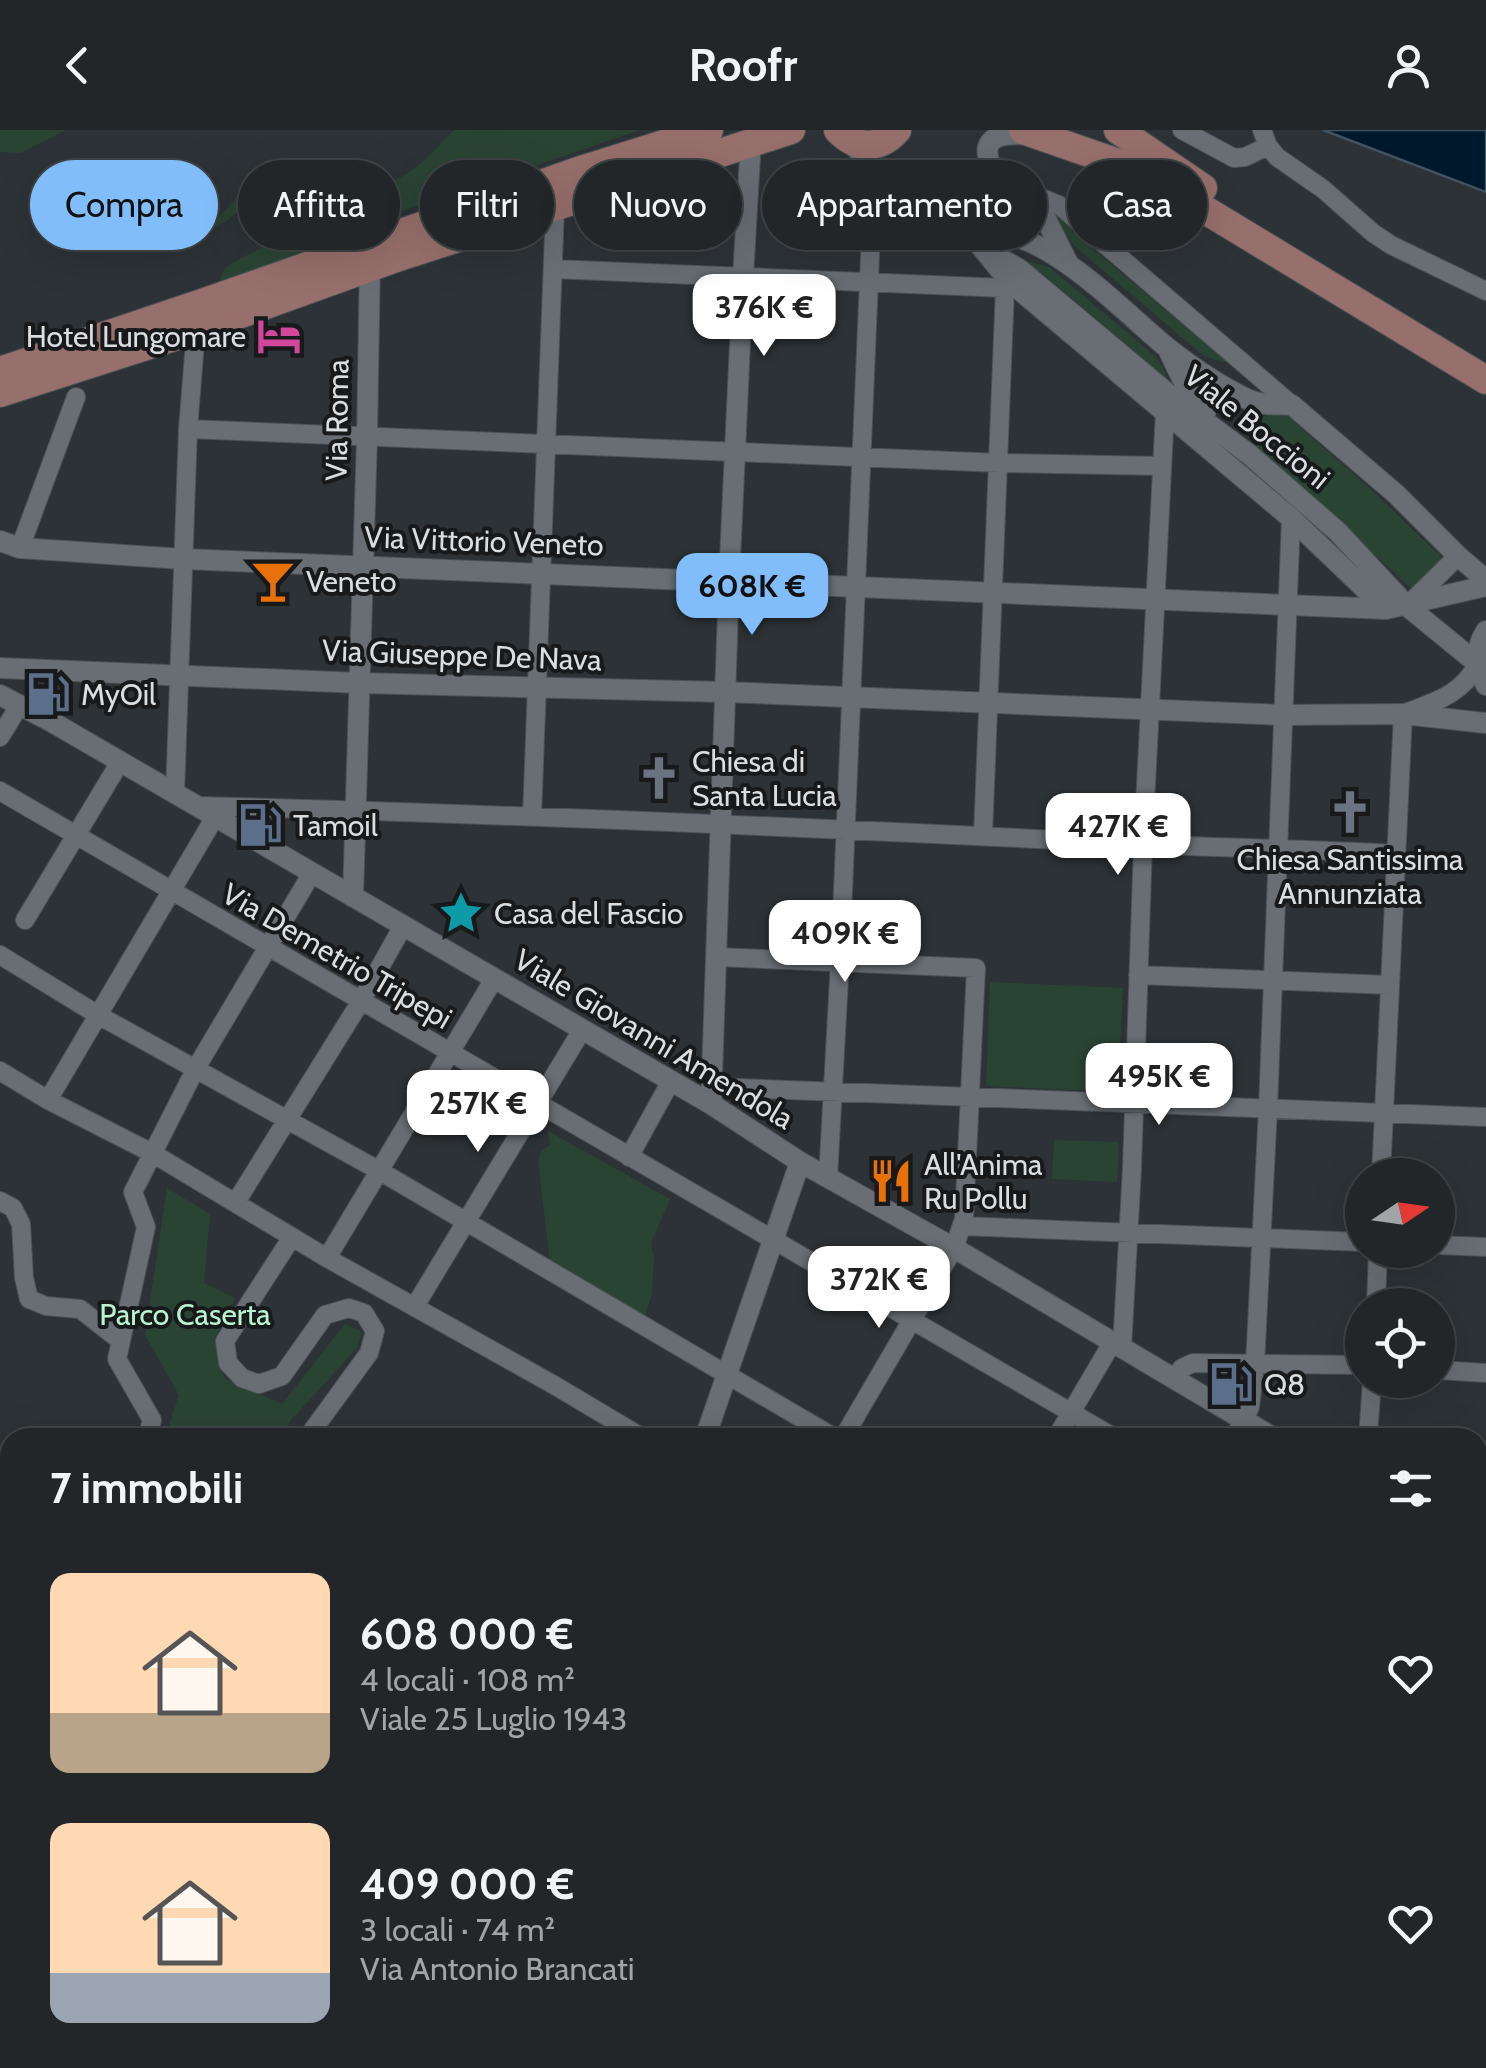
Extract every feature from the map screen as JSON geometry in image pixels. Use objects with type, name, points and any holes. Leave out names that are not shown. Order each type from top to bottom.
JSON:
[{"type":"main road","points":[[0,370],[368,252],[584,169],[709,130]]},
{"type":"main road","points":[[0,393],[196,330],[368,252],[555,207],[792,130]]},
{"type":"main road","points":[[1118,130],[1453,352],[1486,380]]},
{"type":"main road","points":[[839,134],[858,144],[875,145],[895,132]]},
{"type":"main road","points":[[1032,132],[1159,182],[1453,352],[1486,362]]},
{"type":"street","points":[[1182,130],[1234,158],[1246,157],[1265,138],[1277,157],[1391,245],[1486,291]]},
{"type":"street","points":[[889,160],[895,132]]},
{"type":"street","points":[[988,160],[989,146],[997,136],[1032,132]]},
{"type":"street","name":"Viale Boccioni","points":[[839,134],[866,160]]},
{"type":"street","points":[[746,144],[750,156],[725,692],[712,1096],[833,1092],[1486,1117]]},
{"type":"street","points":[[1047,200],[1059,205],[1396,494],[1486,583]]},
{"type":"street","points":[[532,817],[555,207]]},
{"type":"street","points":[[1047,222],[1068,264]]},
{"type":"street","points":[[828,1178],[870,250]]},
{"type":"street","name":"Viale Boccioni","points":[[982,250],[1008,285],[1165,411],[1342,564],[1478,664]]},
{"type":"street","name":"Viale Boccioni","points":[[988,250],[1019,269],[1167,393],[1250,454],[1338,532],[1396,607]]},
{"type":"street","points":[[1047,250],[1169,349],[1249,400],[1292,404]]},
{"type":"street","name":"Via Roma","points":[[353,897],[367,437],[368,252]]},
{"type":"street","points":[[553,268],[869,284],[1008,285],[982,835]]},
{"type":"street","points":[[175,794],[188,429],[196,330]]},
{"type":"street","points":[[1169,349],[1194,400],[1250,454]]},
{"type":"street","points":[[10,545],[76,397]]},
{"type":"street","points":[[1062,1428],[1117,1346],[1135,1103],[1143,844],[1165,411]]},
{"type":"street","points":[[188,429],[1000,463],[1161,466]]},
{"type":"street","points":[[1240,1428],[1250,1407],[1255,1365],[1290,518]]},
{"type":"street","name":"Via Vittorio Veneto","points":[[10,545],[184,559],[1287,605],[1396,607],[1486,583]]},
{"type":"street","points":[[1396,607],[1458,556]]},
{"type":"street","points":[[1486,631],[1478,648],[1478,664],[1486,685]]},
{"type":"street","name":"Via Giuseppe De Nava","points":[[1403,714],[1448,697],[1468,682],[1478,664]]},
{"type":"street","name":"Via Giuseppe De Nava","points":[[0,668],[360,683],[725,692],[1151,711],[1403,714],[1486,723]]},
{"type":"street","points":[[0,738],[9,700]]},
{"type":"street","name":"Viale Giovanni Amendola","points":[[9,700],[671,1081],[712,1096],[800,1162],[1174,1379],[1238,1428]]},
{"type":"street","points":[[1382,1158],[1403,714]]},
{"type":"street","points":[[25,920],[120,762]]},
{"type":"street","name":"Via Demetrio Tripepi","points":[[0,791],[1099,1428]]},
{"type":"street","points":[[48,1100],[172,891],[206,812],[356,810],[1396,854]]},
{"type":"street","points":[[150,1428],[152,1420],[117,1358],[146,1228],[133,1192],[196,1068],[312,873]]},
{"type":"street","points":[[236,1202],[404,926]]},
{"type":"street","points":[[1,957],[98,1015],[288,1118],[820,1428]]},
{"type":"street","points":[[716,957],[976,968],[964,1219],[954,1248],[849,1428]]},
{"type":"street","points":[[1138,975],[1390,985]]},
{"type":"street","points":[[326,1258],[494,979]]},
{"type":"street","points":[[414,1306],[582,1030]]},
{"type":"street","points":[[0,1071],[152,1154],[626,1428]]},
{"type":"street","points":[[629,1157],[671,1081]]},
{"type":"street","points":[[709,1428],[800,1162]]},
{"type":"street","points":[[0,1201],[13,1208],[22,1224],[24,1278],[29,1299],[46,1306],[80,1309],[121,1341]]},
{"type":"street","points":[[962,1226],[1345,1242]]},
{"type":"street","points":[[292,1237],[225,1340],[228,1363],[242,1378],[259,1384],[282,1376],[325,1315],[349,1308],[364,1313],[375,1330],[370,1353],[314,1428]]},
{"type":"street","points":[[1455,1246],[1486,1247]]},
{"type":"street","points":[[1174,1379],[1182,1368],[1193,1363],[1345,1365]]},
{"type":"street","points":[[1455,1371],[1486,1373]]},
{"type":"street","points":[[1369,1428],[1371,1398]]},
{"type":"green space","points":[[0,130],[66,130],[20,153],[0,152]]},
{"type":"green space","points":[[454,130],[640,130],[552,160],[424,160]]},
{"type":"green space","points":[[420,163],[420,205],[400,212],[400,177]]},
{"type":"green space","points":[[238,194],[238,212],[218,225],[218,217]]},
{"type":"green space","points":[[1056,215],[1067,220],[1067,236],[1062,228]]},
{"type":"green space","points":[[257,250],[318,250],[217,286],[225,268]]},
{"type":"green space","points":[[1079,250],[1095,250],[1213,350],[1222,349],[1234,361],[1204,356]]},
{"type":"green space","points":[[1015,258],[1049,267],[1148,350],[1163,368],[1170,391],[1153,377],[1153,367],[1040,271],[1031,272]]},
{"type":"green space","points":[[1282,411],[1443,558],[1413,590],[1256,445],[1253,430],[1258,420]]},
{"type":"green space","points":[[990,982],[1123,988],[1118,1092],[986,1086]]},
{"type":"green space","points":[[548,1131],[670,1199],[651,1243],[652,1294],[645,1316],[550,1262],[538,1161],[541,1151],[550,1145]]},
{"type":"green space","points":[[1054,1140],[1119,1142],[1117,1182],[1052,1179]]},
{"type":"green space","name":"Parco Caserta","points":[[167,1188],[210,1214],[204,1283],[235,1298],[214,1340],[225,1379],[282,1404],[345,1324],[362,1332],[357,1348],[288,1428],[168,1428],[179,1395],[145,1335]]},
{"type":"water","points":[[1323,130],[1486,130],[1486,192]]},
{"type":"place","name":"Hotel Lungomare","points":[[279,336]]},
{"type":"place","name":"Veneto","points":[[273,581]]},
{"type":"place","name":"MyOil","points":[[48,694]]},
{"type":"place","name":"Chiesa di Santa Lucia","points":[[659,778]]},
{"type":"place","name":"Chiesa Santissima Annunziata","points":[[1350,812]]},
{"type":"place","name":"Tamoil","points":[[260,825]]},
{"type":"place","name":"Casa del Fascio","points":[[461,913]]},
{"type":"place","name":"All'Anima Ru Pollu","points":[[891,1181]]},
{"type":"place","name":"Q8","points":[[1231,1384]]}]
